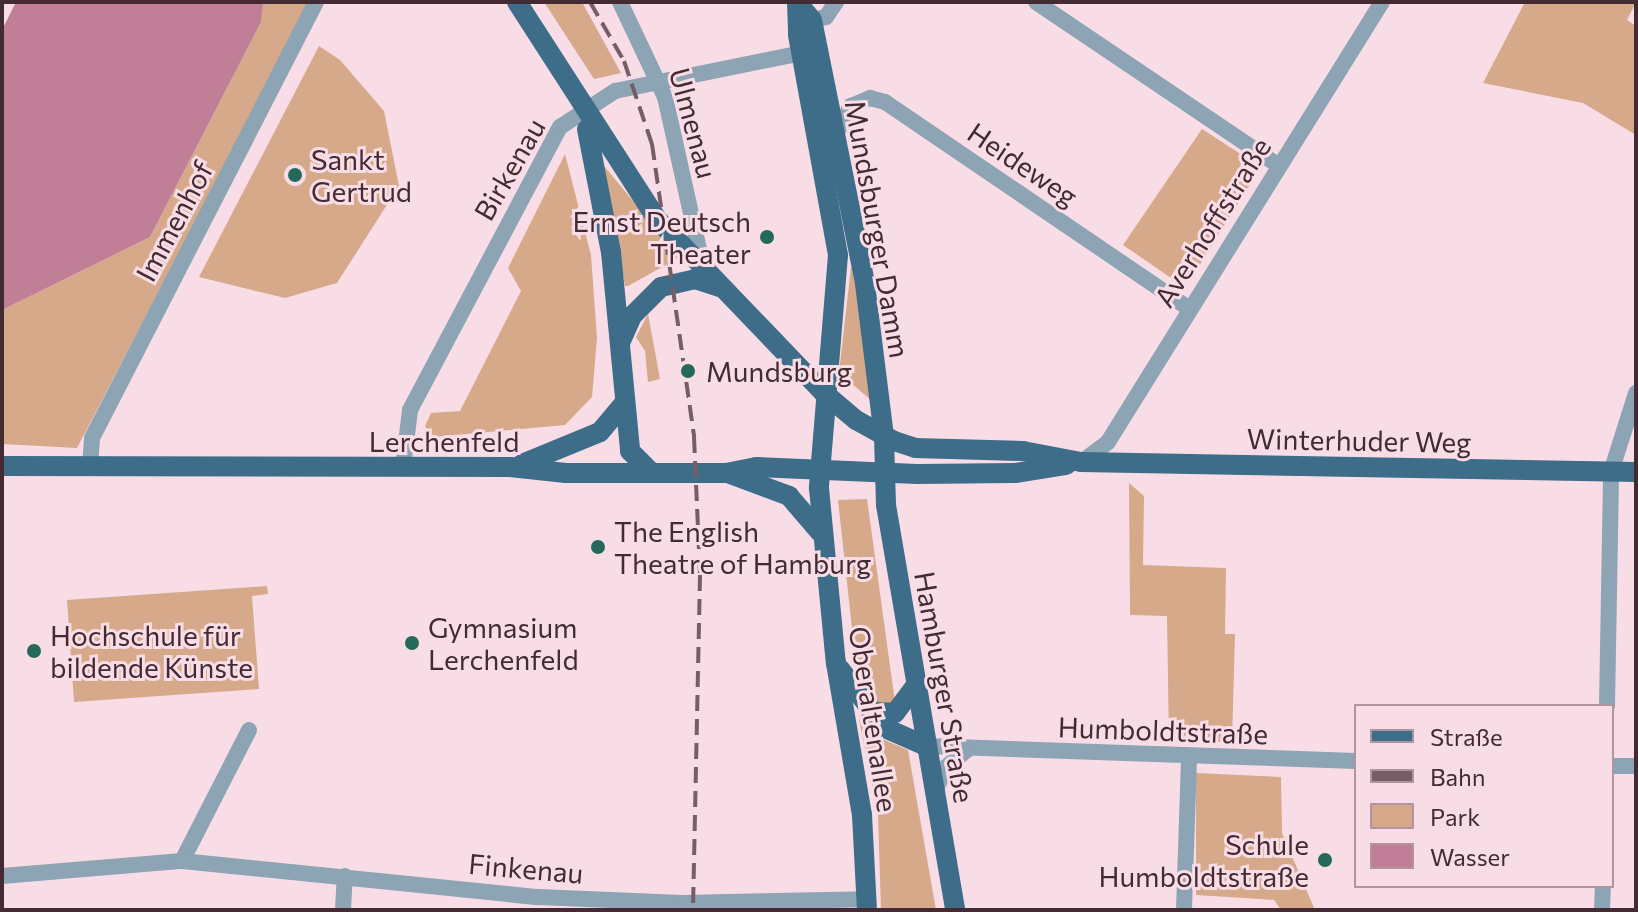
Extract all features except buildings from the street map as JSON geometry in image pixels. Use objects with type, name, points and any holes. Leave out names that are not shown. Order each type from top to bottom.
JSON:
[{"type":"main road","points":[[517,2],[582,109],[656,218],[824,393],[856,420],[884,473]]},
{"type":"main road","name":"Mundsburger Damm","points":[[797,2],[812,20],[865,284],[884,437],[884,473]]},
{"type":"main road","name":"Mundsburger Damm","points":[[797,2],[801,53],[838,255],[819,469],[822,536]]},
{"type":"main road","points":[[582,109],[603,194],[630,451],[651,472]]},
{"type":"main road","points":[[618,347],[632,316],[661,287],[702,279],[723,289]]},
{"type":"main road","points":[[510,467],[583,442],[600,432],[623,405]]},
{"type":"main road","name":"Winterhuder Weg","points":[[856,420],[884,437],[915,448],[1023,451],[1081,462],[1636,472]]},
{"type":"main road","name":"Winterhuder Weg","points":[[884,473],[1015,473],[1081,462]]},
{"type":"main road","name":"Lerchenfeld","points":[[2,466],[510,467],[566,473],[726,473],[756,467],[884,473]]},
{"type":"main road","points":[[726,473],[789,496],[805,509],[822,536]]},
{"type":"main road","name":"Hamburger Straße","points":[[884,473],[914,688],[955,910]]},
{"type":"main road","name":"Oberaltenallee","points":[[822,536],[836,663],[856,768],[866,905]]},
{"type":"main road","points":[[836,663],[885,728],[926,746]]},
{"type":"main road","points":[[871,712],[895,713],[914,688]]},
{"type":"street","name":"Immenhof","points":[[90,467],[99,425],[316,2]]},
{"type":"street","name":"Ulmenau","points":[[620,2],[657,79],[702,263]]},
{"type":"street","points":[[812,20],[826,17],[836,2]]},
{"type":"street","points":[[1036,2],[1279,166]]},
{"type":"street","name":"Averhoffstraße","points":[[1081,462],[1108,442],[1188,308],[1382,2]]},
{"type":"street","name":"Birkenau","points":[[403,468],[410,410],[544,150],[582,109],[599,97],[657,79],[801,53]]},
{"type":"street","name":"Heideweg","points":[[836,134],[851,106],[870,98],[885,102],[1188,308]]},
{"type":"street","points":[[1607,704],[1611,472],[1636,393]]},
{"type":"street","points":[[182,861],[249,730]]},
{"type":"street","name":"Humboldtstraße","points":[[926,746],[1189,758],[1354,761]]},
{"type":"street","points":[[935,791],[946,767],[968,749]]},
{"type":"street","points":[[1184,910],[1189,758]]},
{"type":"street","points":[[1614,766],[1636,766]]},
{"type":"street","name":"Finkenau","points":[[2,876],[182,861],[538,897],[866,905]]},
{"type":"street","points":[[343,910],[345,876]]},
{"type":"street","points":[[1602,910],[1603,888]]},
{"type":"green space","points":[[263,2],[310,2],[77,448],[2,444],[2,310],[150,237],[261,22]]},
{"type":"green space","points":[[544,2],[582,2],[621,73],[594,79]]},
{"type":"green space","points":[[1525,2],[1636,2],[1627,20],[1636,26],[1636,135],[1583,103],[1483,83]]},
{"type":"green space","points":[[319,46],[340,60],[384,111],[399,186],[337,283],[285,298],[199,277]]},
{"type":"green space","points":[[1202,129],[1256,164],[1257,173],[1191,279],[1177,282],[1123,245]]},
{"type":"green space","points":[[565,154],[591,255],[597,338],[592,397],[565,425],[433,437],[425,426],[431,413],[460,411],[521,291],[508,268]]},
{"type":"green space","points":[[604,166],[680,257],[628,286],[625,286]]},
{"type":"green space","points":[[851,267],[854,268],[872,401],[839,373]]},
{"type":"green space","points":[[648,314],[660,379],[648,382],[645,351],[636,337]]},
{"type":"green space","points":[[1129,483],[1144,496],[1143,565],[1226,568],[1225,634],[1235,634],[1232,742],[1169,742],[1167,616],[1130,615]]},
{"type":"green space","points":[[867,499],[894,705],[877,704],[864,686],[855,656],[838,500]]},
{"type":"green space","points":[[267,586],[268,594],[252,596],[259,689],[74,702],[67,600]]},
{"type":"green space","points":[[859,719],[882,739],[908,750],[936,910],[881,910],[878,815]]},
{"type":"green space","points":[[1196,773],[1281,777],[1282,833],[1315,910],[1281,910],[1274,900],[1196,895]]},
{"type":"water","points":[[16,2],[263,4],[261,22],[150,237],[2,310],[2,30]]},
{"type":"railway","points":[[590,2],[624,61],[652,144],[694,437],[700,575],[693,910]]},
{"type":"place","name":"Sankt Gertrud","points":[[295,175]]},
{"type":"place","name":"Ernst Deutsch Theater","points":[[767,237]]},
{"type":"place","name":"Mundsburg","points":[[688,371]]},
{"type":"place","name":"The English Theatre of Hamburg","points":[[598,547]]},
{"type":"place","name":"Gymnasium Lerchenfeld","points":[[412,643]]},
{"type":"place","name":"Hochschule für bildende Künste","points":[[34,651]]},
{"type":"place","name":"Schule Humboldtstraße","points":[[1325,860]]}]
